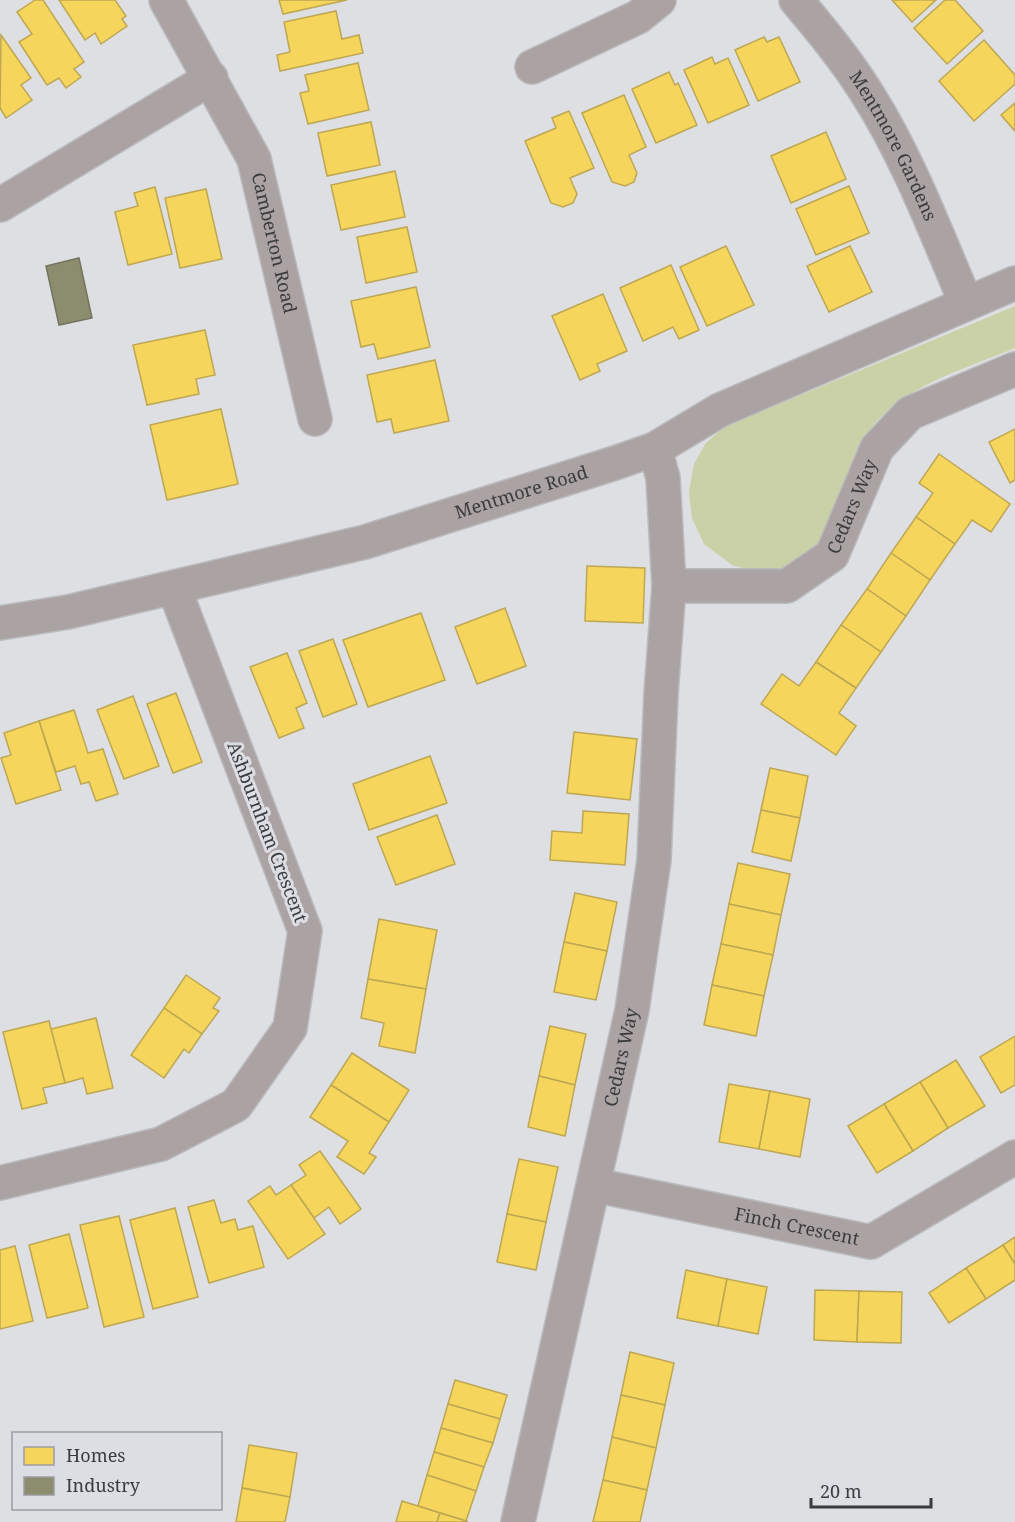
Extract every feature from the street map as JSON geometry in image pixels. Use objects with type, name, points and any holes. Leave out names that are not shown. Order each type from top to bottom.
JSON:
[{"type":"street","name":"Camberton Road","points":[[166,0],[254,159],[315,419]]},
{"type":"street","points":[[531,67],[638,17],[659,0]]},
{"type":"street","name":"Mentmore Gardens","points":[[796,0],[833,44],[869,96],[900,152],[966,303]]},
{"type":"street","points":[[0,205],[210,78]]},
{"type":"street","name":"Mentmore Road","points":[[0,623],[68,612],[365,542],[655,449],[720,410],[1015,283]]},
{"type":"street","name":"Cedars Way","points":[[669,586],[787,586],[832,555],[877,448],[910,413],[1015,369]]},
{"type":"street","name":"Cedars Way","points":[[518,1522],[632,1010],[654,860],[661,694],[669,586],[663,478],[655,449]]},
{"type":"street","name":"Ashburnham Crescent","points":[[0,1183],[161,1144],[236,1105],[290,1028],[305,932],[174,588]]},
{"type":"street","name":"Finch Crescent","points":[[594,1185],[871,1242],[1015,1157]]},
{"type":"green space","points":[[1015,306],[1015,348],[921,388],[900,401],[881,417],[865,436],[846,477],[828,534],[794,571],[765,574],[732,565],[704,544],[692,518],[689,492],[694,464],[705,444],[724,427]]},
{"type":"building: Homes","points":[[35,0],[43,0],[84,62],[74,69],[81,77],[66,88],[59,78],[47,85],[19,42],[32,34],[17,12]]},
{"type":"building: Homes","points":[[59,0],[115,0],[126,16],[122,19],[127,26],[101,44],[95,33],[85,40]]},
{"type":"building: Homes","points":[[279,0],[347,0],[283,14]]},
{"type":"building: Homes","points":[[892,0],[936,0],[912,22]]},
{"type":"building: Homes","points":[[945,0],[955,0],[983,31],[947,64],[914,28]]},
{"type":"building: Homes","points":[[336,11],[342,39],[359,35],[363,53],[280,71],[277,55],[290,52],[284,22]]},
{"type":"building: Homes","points":[[1,35],[31,78],[21,85],[32,100],[6,118],[0,108]]},
{"type":"building: Homes","points":[[764,37],[767,42],[779,37],[800,82],[758,101],[735,50]]},
{"type":"building: Homes","points":[[984,40],[1015,75],[1015,84],[974,121],[939,81]]},
{"type":"building: Homes","points":[[712,57],[715,64],[728,58],[749,105],[708,123],[684,70]]},
{"type":"building: Homes","points":[[358,63],[369,110],[308,124],[300,93],[309,91],[305,75]]},
{"type":"building: Homes","points":[[669,72],[675,85],[678,83],[697,125],[656,143],[632,89]]},
{"type":"building: Homes","points":[[624,95],[646,147],[629,155],[637,173],[634,182],[625,186],[612,182],[582,113]]},
{"type":"building: Homes","points":[[1015,103],[1015,131],[1001,115]]},
{"type":"building: Homes","points":[[569,111],[594,168],[570,178],[577,194],[573,203],[563,207],[551,203],[525,141],[556,128],[552,118]]},
{"type":"building: Homes","points":[[371,122],[380,165],[327,176],[318,133]]},
{"type":"building: Homes","points":[[826,132],[846,179],[791,203],[771,156]]},
{"type":"building: Homes","points":[[395,171],[405,217],[341,230],[331,185]]},
{"type":"building: Homes","points":[[849,186],[869,233],[816,255],[796,209]]},
{"type":"building: Homes","points":[[155,187],[172,254],[128,265],[115,212],[138,206],[134,193]]},
{"type":"building: Homes","points":[[206,189],[222,259],[180,268],[165,198]]},
{"type":"building: Homes","points":[[407,227],[417,272],[366,283],[357,237]]},
{"type":"building: Homes","points":[[726,246],[754,305],[707,326],[680,267]]},
{"type":"building: Homes","points":[[850,246],[872,292],[829,312],[807,266]]},
{"type":"building: Homes","points":[[671,265],[699,330],[679,339],[673,327],[643,341],[620,288]]},
{"type":"building: Homes","points":[[416,287],[430,347],[378,359],[374,344],[361,347],[351,301]]},
{"type":"building: Homes","points":[[603,294],[627,351],[597,364],[600,371],[580,380],[552,316]]},
{"type":"building: Homes","points":[[205,330],[215,375],[196,379],[199,394],[147,405],[133,345]]},
{"type":"building: Homes","points":[[435,360],[449,421],[394,433],[391,419],[377,422],[367,375]]},
{"type":"building: Homes","points":[[221,409],[238,484],[167,500],[150,425]]},
{"type":"building: Homes","points":[[1015,429],[1015,480],[1010,483],[989,442]]},
{"type":"building: Homes","points":[[939,454],[1010,504],[991,532],[972,520],[955,544],[916,517],[933,493],[919,483]]},
{"type":"building: Homes","points":[[916,517],[955,544],[930,580],[891,553]]},
{"type":"building: Homes","points":[[891,553],[930,580],[906,616],[867,589]]},
{"type":"building: Homes","points":[[587,566],[645,568],[643,623],[585,621]]},
{"type":"building: Homes","points":[[867,589],[906,616],[881,652],[841,625]]},
{"type":"building: Homes","points":[[505,608],[526,666],[477,684],[455,627]]},
{"type":"building: Homes","points":[[421,613],[445,680],[368,707],[343,640]]},
{"type":"building: Homes","points":[[841,625],[881,652],[856,688],[816,662]]},
{"type":"building: Homes","points":[[333,639],[357,704],[323,717],[299,651]]},
{"type":"building: Homes","points":[[287,653],[307,703],[296,708],[304,728],[279,738],[250,667]]},
{"type":"building: Homes","points":[[816,662],[856,688],[839,713],[856,726],[836,755],[761,704],[782,674],[799,686]]},
{"type":"building: Homes","points":[[176,693],[202,762],[173,773],[147,704]]},
{"type":"building: Homes","points":[[133,696],[159,766],[124,779],[97,710]]},
{"type":"building: Homes","points":[[74,710],[88,753],[103,749],[118,794],[96,801],[89,782],[81,784],[75,766],[56,772],[39,721]]},
{"type":"building: Homes","points":[[39,721],[61,790],[16,804],[1,758],[11,755],[4,733]]},
{"type":"building: Homes","points":[[574,732],[637,739],[630,800],[567,793]]},
{"type":"building: Homes","points":[[430,756],[447,803],[369,830],[353,784]]},
{"type":"building: Homes","points":[[770,768],[808,776],[800,818],[761,810]]},
{"type":"building: Homes","points":[[761,810],[800,818],[791,861],[752,852]]},
{"type":"building: Homes","points":[[583,811],[629,814],[625,865],[550,860],[552,831],[582,833]]},
{"type":"building: Homes","points":[[437,815],[455,864],[396,885],[377,837]]},
{"type":"building: Homes","points":[[738,863],[790,874],[781,915],[729,904]]},
{"type":"building: Homes","points":[[575,893],[617,902],[607,951],[564,942]]},
{"type":"building: Homes","points":[[729,904],[781,915],[773,955],[721,944]]},
{"type":"building: Homes","points":[[379,919],[437,930],[426,989],[368,979]]},
{"type":"building: Homes","points":[[564,942],[607,951],[596,1000],[554,992]]},
{"type":"building: Homes","points":[[721,944],[773,955],[764,996],[712,985]]},
{"type":"building: Homes","points":[[186,975],[220,998],[213,1008],[219,1011],[202,1034],[164,1008]]},
{"type":"building: Homes","points":[[368,979],[426,989],[415,1053],[379,1046],[384,1023],[361,1018]]},
{"type":"building: Homes","points":[[712,985],[764,996],[756,1036],[704,1025]]},
{"type":"building: Homes","points":[[164,1008],[202,1034],[189,1053],[184,1049],[164,1078],[131,1055]]},
{"type":"building: Homes","points":[[96,1018],[113,1088],[87,1094],[83,1078],[65,1083],[51,1029]]},
{"type":"building: Homes","points":[[49,1021],[65,1083],[43,1088],[47,1103],[22,1109],[3,1032]]},
{"type":"building: Homes","points":[[550,1026],[586,1034],[575,1085],[539,1076]]},
{"type":"building: Homes","points":[[1015,1036],[1015,1085],[1001,1093],[980,1057]]},
{"type":"building: Homes","points":[[352,1053],[409,1090],[389,1122],[331,1085]]},
{"type":"building: Homes","points":[[956,1060],[985,1106],[948,1128],[920,1082]]},
{"type":"building: Homes","points":[[539,1076],[575,1085],[565,1136],[528,1127]]},
{"type":"building: Homes","points":[[920,1082],[948,1128],[913,1151],[884,1104]]},
{"type":"building: Homes","points":[[729,1084],[770,1091],[759,1149],[719,1142]]},
{"type":"building: Homes","points":[[331,1085],[389,1122],[369,1153],[376,1157],[364,1174],[337,1157],[348,1141],[310,1117]]},
{"type":"building: Homes","points":[[770,1091],[810,1099],[800,1157],[759,1149]]},
{"type":"building: Homes","points":[[884,1104],[913,1151],[877,1173],[848,1126]]},
{"type":"building: Homes","points":[[320,1151],[361,1209],[340,1224],[329,1207],[314,1218],[291,1185],[306,1175],[299,1165]]},
{"type":"building: Homes","points":[[519,1159],[558,1167],[546,1222],[507,1214]]},
{"type":"building: Homes","points":[[291,1185],[325,1234],[288,1259],[248,1201],[270,1186],[276,1195]]},
{"type":"building: Homes","points":[[214,1200],[221,1223],[235,1219],[238,1230],[253,1226],[264,1267],[209,1283],[188,1207]]},
{"type":"building: Homes","points":[[175,1208],[198,1297],[153,1309],[130,1220]]},
{"type":"building: Homes","points":[[507,1214],[546,1222],[536,1270],[497,1262]]},
{"type":"building: Homes","points":[[119,1216],[144,1317],[104,1327],[80,1225]]},
{"type":"building: Homes","points":[[69,1234],[88,1308],[47,1318],[29,1245]]},
{"type":"building: Homes","points":[[1015,1237],[1015,1264],[1003,1245]]},
{"type":"building: Homes","points":[[1003,1245],[1015,1264],[1015,1280],[986,1299],[966,1268]]},
{"type":"building: Homes","points":[[15,1246],[33,1321],[0,1329],[0,1250]]},
{"type":"building: Homes","points":[[966,1268],[986,1299],[949,1323],[929,1293]]},
{"type":"building: Homes","points":[[686,1270],[727,1279],[718,1326],[677,1318]]},
{"type":"building: Homes","points":[[727,1279],[767,1287],[758,1334],[718,1326]]},
{"type":"building: Homes","points":[[815,1290],[859,1291],[857,1342],[814,1340]]},
{"type":"building: Homes","points":[[859,1291],[902,1292],[901,1343],[857,1342]]},
{"type":"building: Homes","points":[[630,1352],[674,1363],[665,1405],[621,1395]]},
{"type":"building: Homes","points":[[455,1380],[507,1395],[500,1419],[448,1404]]},
{"type":"building: Homes","points":[[621,1395],[665,1405],[656,1448],[612,1437]]},
{"type":"building: Homes","points":[[448,1404],[500,1419],[493,1443],[441,1428]]},
{"type":"building: Homes","points":[[441,1428],[493,1443],[484,1467],[434,1452]]},
{"type":"building: Homes","points":[[612,1437],[656,1448],[647,1490],[603,1480]]},
{"type":"building: Homes","points":[[249,1445],[297,1453],[290,1497],[242,1488]]},
{"type":"building: Homes","points":[[434,1452],[484,1467],[476,1491],[427,1475]]},
{"type":"building: Homes","points":[[427,1475],[476,1491],[466,1521],[418,1506]]},
{"type":"building: Homes","points":[[603,1480],[647,1490],[640,1522],[593,1522]]},
{"type":"building: Homes","points":[[242,1488],[290,1497],[285,1522],[236,1522]]},
{"type":"building: Homes","points":[[402,1501],[440,1513],[437,1522],[396,1522]]},
{"type":"building: Homes","points":[[440,1513],[466,1521],[468,1522],[437,1522]]},
{"type":"building: Industry","points":[[79,258],[92,318],[59,325],[46,266]]}]
